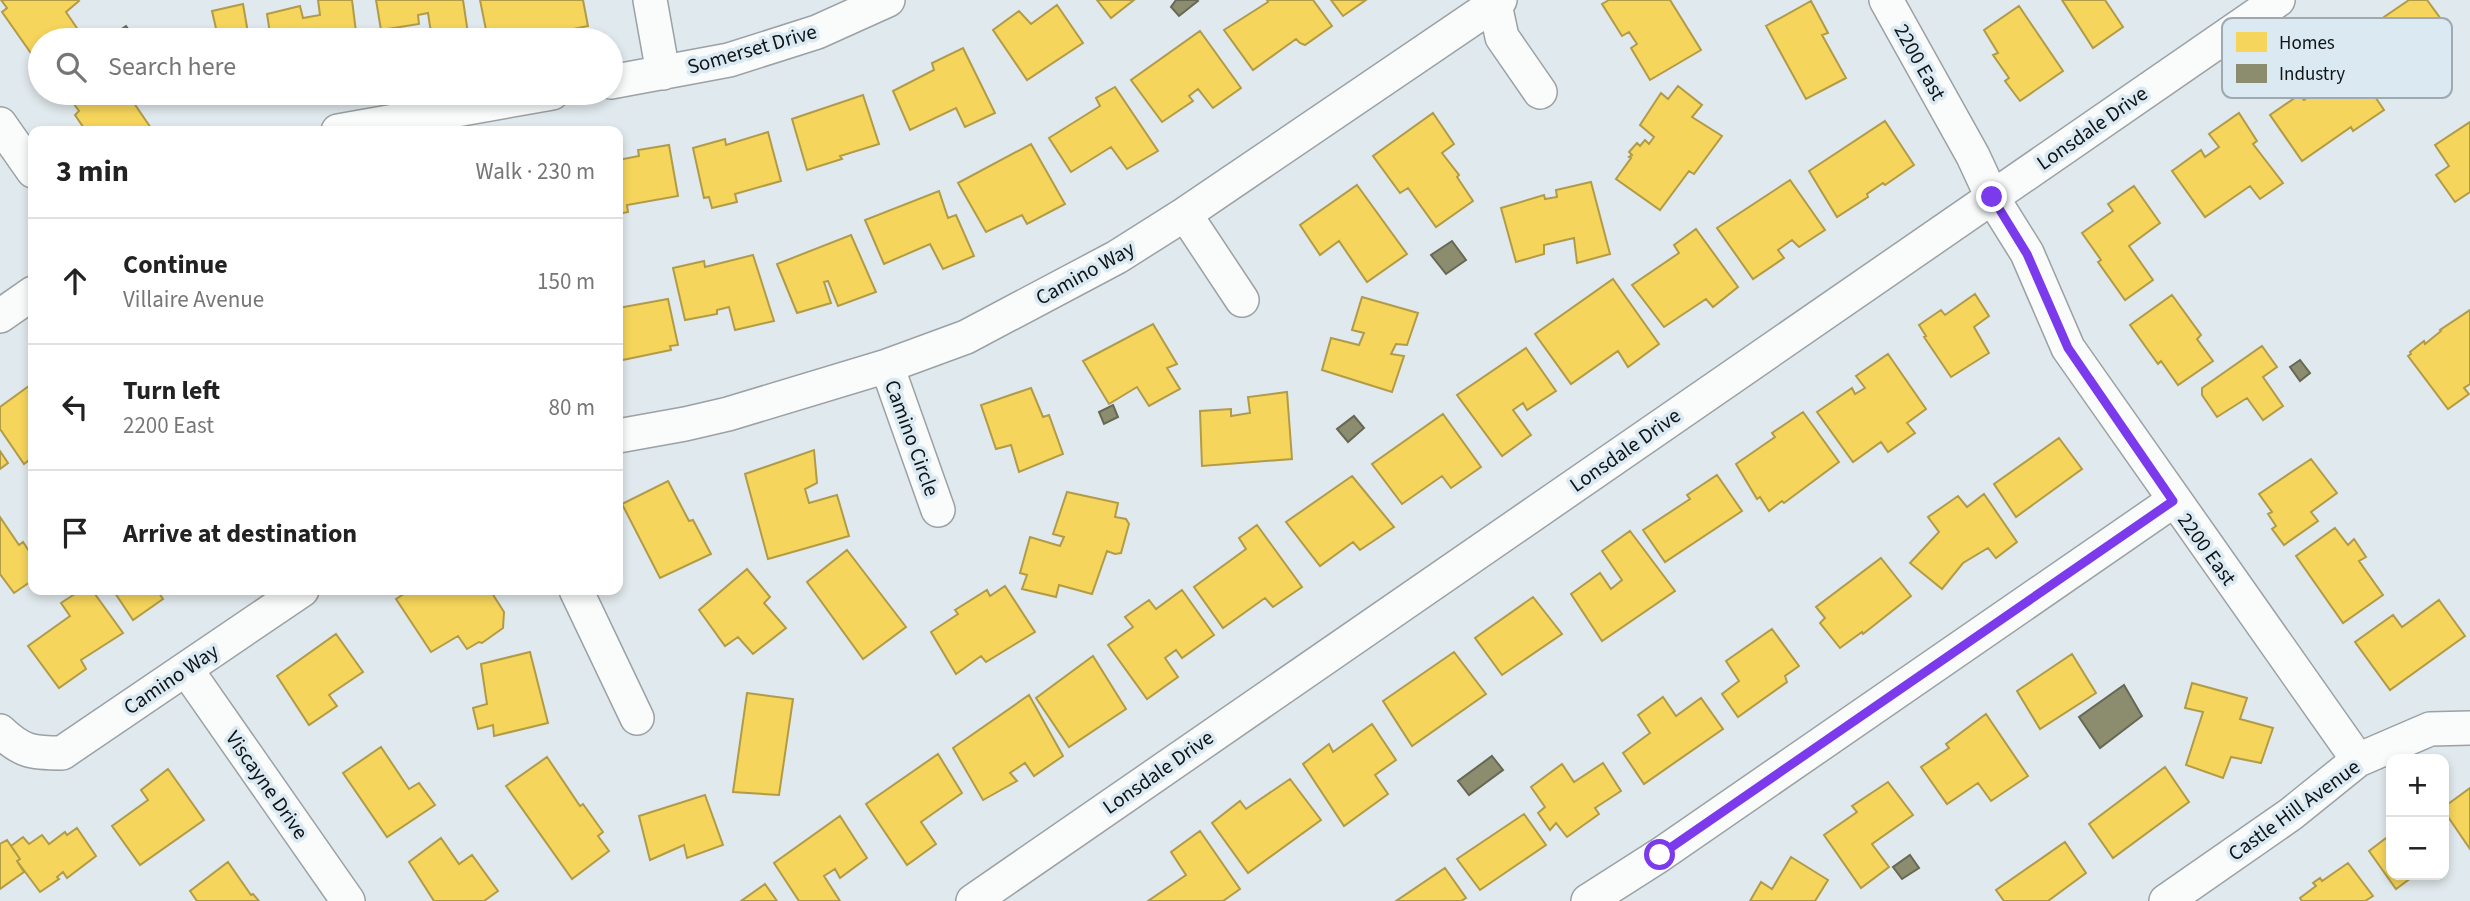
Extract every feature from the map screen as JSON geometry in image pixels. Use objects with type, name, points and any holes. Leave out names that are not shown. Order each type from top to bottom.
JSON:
[{"type":"street","points":[[650,0],[663,73]]},
{"type":"street","name":"Somerset Drive","points":[[623,80],[729,60],[804,36],[888,0]]},
{"type":"street","name":"2200 East","points":[[1886,0],[1973,156],[1992,197],[2027,254],[2068,348],[2173,501],[2358,760]]},
{"type":"street","name":"Lonsdale Drive","points":[[2252,18],[2278,0]]},
{"type":"street","points":[[1496,1],[1502,37],[1540,92]]},
{"type":"street","name":"Camino Way","points":[[623,435],[728,414],[887,366],[966,337],[1117,257],[1185,214],[1496,1]]},
{"type":"street","name":"Lonsdale Drive","points":[[973,901],[2222,39]]},
{"type":"street","points":[[366,126],[484,105]]},
{"type":"street","points":[[0,124],[28,164]]},
{"type":"street","points":[[1185,214],[1241,300]]},
{"type":"street","points":[[0,316],[28,296]]},
{"type":"street","name":"Camino Circle","points":[[887,366],[938,510]]},
{"type":"street","points":[[1588,901],[1660,855],[2173,501]]},
{"type":"street","name":"Camino Way","points":[[0,731],[17,746],[35,753],[62,753],[295,595]]},
{"type":"street","points":[[578,595],[637,718]]},
{"type":"street","name":"Viscayne Drive","points":[[186,669],[348,901]]},
{"type":"street","name":"Castle Hill Avenue","points":[[2166,901],[2291,814],[2358,760],[2430,729],[2470,728]]},
{"type":"building: Homes","points":[[1,0],[78,0],[66,12],[77,28],[28,28],[28,49],[2,12],[7,8]]},
{"type":"building: Homes","points":[[318,0],[352,0],[356,28],[269,28],[267,14],[300,6],[303,18],[320,15]]},
{"type":"building: Homes","points":[[376,0],[463,0],[467,28],[430,28],[428,13],[418,15],[419,24],[381,28]]},
{"type":"building: Homes","points":[[480,0],[583,0],[588,26],[578,28],[486,28]]},
{"type":"building: Homes","points":[[1097,0],[1134,0],[1111,18]]},
{"type":"building: Homes","points":[[1267,0],[1313,0],[1332,26],[1305,45],[1296,39],[1253,70],[1224,30],[1268,2]]},
{"type":"building: Homes","points":[[1331,0],[1366,0],[1343,16]]},
{"type":"building: Homes","points":[[1609,0],[1670,0],[1701,50],[1650,80],[1631,48],[1637,44],[1629,32],[1622,36],[1602,4]]},
{"type":"building: Homes","points":[[2062,0],[2105,0],[2123,27],[2093,48]]},
{"type":"building: Homes","points":[[2409,0],[2427,0],[2440,18],[2385,18]]},
{"type":"building: Homes","points":[[1811,1],[1828,33],[1822,35],[1846,78],[1806,99],[1766,26]]},
{"type":"building: Homes","points":[[243,4],[247,28],[216,28],[212,11]]},
{"type":"building: Homes","points":[[1057,5],[1083,43],[1027,80],[993,30],[1019,11],[1031,24]]},
{"type":"building: Homes","points":[[2019,6],[2063,71],[2020,101],[2005,81],[2009,78],[1993,55],[1998,53],[1984,30]]},
{"type":"building: Homes","points":[[1200,31],[1241,88],[1213,108],[1198,89],[1189,96],[1193,101],[1162,122],[1131,80]]},
{"type":"building: Homes","points":[[963,48],[995,113],[965,127],[956,108],[910,130],[893,91],[934,70],[932,63]]},
{"type":"building: Homes","points":[[1678,86],[1702,105],[1692,117],[1722,136],[1694,174],[1689,171],[1660,210],[1616,179],[1631,158],[1629,152],[1637,143],[1640,146],[1645,140],[1649,144],[1654,137],[1640,125],[1661,93],[1668,99]]},
{"type":"building: Homes","points":[[1115,87],[1158,151],[1127,169],[1111,147],[1071,172],[1049,138],[1100,106],[1096,98]]},
{"type":"building: Homes","points":[[863,95],[879,144],[807,170],[792,119]]},
{"type":"building: Homes","points":[[2295,98],[2376,98],[2384,110],[2353,131],[2351,127],[2302,161],[2270,115]]},
{"type":"building: Homes","points":[[75,105],[135,105],[150,126],[83,126],[75,115],[79,111]]},
{"type":"building: Homes","points":[[1433,113],[1454,144],[1442,153],[1459,175],[1457,177],[1473,201],[1436,227],[1408,188],[1400,193],[1373,156]]},
{"type":"building: Homes","points":[[2239,113],[2257,141],[2253,144],[2283,183],[2260,199],[2250,186],[2205,217],[2172,171],[2201,150],[2205,157],[2219,147],[2209,134]]},
{"type":"building: Homes","points":[[1885,121],[1914,165],[1885,185],[1883,183],[1867,194],[1868,197],[1837,217],[1809,171]]},
{"type":"building: Homes","points":[[2470,122],[2470,192],[2455,202],[2436,175],[2449,166],[2435,145]]},
{"type":"building: Homes","points":[[768,132],[781,181],[735,194],[737,202],[712,208],[709,197],[704,198],[693,148],[725,139],[726,145]]},
{"type":"building: Homes","points":[[1031,144],[1065,204],[1027,224],[1022,215],[986,232],[958,183]]},
{"type":"building: Homes","points":[[669,145],[678,196],[627,205],[628,212],[623,213],[623,159],[639,156],[638,150]]},
{"type":"building: Homes","points":[[1790,180],[1825,230],[1799,247],[1792,240],[1778,250],[1784,258],[1753,279],[1717,228]]},
{"type":"building: Homes","points":[[1591,182],[1610,254],[1577,263],[1574,238],[1544,245],[1544,254],[1516,262],[1501,208],[1544,195],[1545,199],[1557,197],[1556,190]]},
{"type":"building: Homes","points":[[1357,185],[1407,254],[1367,282],[1339,241],[1320,255],[1300,225]]},
{"type":"building: Homes","points":[[2134,186],[2160,223],[2129,246],[2153,280],[2125,300],[2098,262],[2101,260],[2082,233],[2113,211],[2108,204]]},
{"type":"building: Homes","points":[[939,191],[948,218],[956,215],[974,256],[943,269],[930,244],[884,264],[865,220]]},
{"type":"building: Homes","points":[[1696,229],[1738,287],[1713,307],[1706,299],[1664,327],[1632,285],[1679,253],[1674,245]]},
{"type":"building: Homes","points":[[851,235],[876,292],[838,306],[828,281],[824,282],[831,303],[797,313],[777,264]]},
{"type":"building: Homes","points":[[753,255],[774,321],[735,330],[729,307],[717,310],[717,314],[685,320],[673,268],[704,261],[705,267]]},
{"type":"building: Homes","points":[[1613,279],[1659,344],[1628,367],[1618,351],[1571,384],[1535,334]]},
{"type":"building: Homes","points":[[1975,294],[1989,316],[1974,327],[1989,353],[1951,377],[1919,325],[1941,310],[1945,315]]},
{"type":"building: Homes","points":[[2172,295],[2201,335],[2197,339],[2213,361],[2178,385],[2161,361],[2158,364],[2130,325]]},
{"type":"building: Homes","points":[[1362,297],[1418,313],[1407,345],[1396,344],[1391,354],[1404,356],[1392,392],[1322,370],[1331,338],[1359,345],[1364,333],[1352,330]]},
{"type":"building: Homes","points":[[668,299],[678,345],[670,346],[671,350],[623,360],[623,307]]},
{"type":"building: Homes","points":[[2470,310],[2470,384],[2464,388],[2469,394],[2448,409],[2408,356],[2424,341],[2425,344],[2440,330]]},
{"type":"building: Homes","points":[[1153,324],[1177,364],[1167,368],[1180,389],[1149,406],[1137,387],[1109,404],[1083,361]]},
{"type":"building: Homes","points":[[2262,346],[2277,367],[2263,377],[2283,406],[2263,420],[2247,398],[2217,417],[2202,395],[2202,388]]},
{"type":"building: Homes","points":[[1526,348],[1556,391],[1527,410],[1523,403],[1513,410],[1531,435],[1502,456],[1457,395]]},
{"type":"building: Homes","points":[[1888,354],[1926,409],[1907,423],[1915,433],[1888,452],[1881,442],[1853,462],[1817,412],[1852,388],[1855,394],[1865,388],[1856,376]]},
{"type":"building: Homes","points":[[28,387],[28,461],[24,464],[0,429],[0,407]]},
{"type":"building: Homes","points":[[1031,388],[1043,417],[1049,415],[1063,454],[1019,472],[1011,445],[996,449],[981,405]]},
{"type":"building: Homes","points":[[1287,392],[1292,459],[1202,466],[1200,411],[1231,409],[1231,416],[1250,413],[1248,397]]},
{"type":"building: Homes","points":[[1803,412],[1839,462],[1769,511],[1760,497],[1757,499],[1736,464],[1775,437],[1772,433]]},
{"type":"building: Homes","points":[[1443,414],[1481,467],[1451,488],[1442,476],[1402,504],[1372,464]]},
{"type":"building: Homes","points":[[2059,438],[2082,469],[2016,517],[1994,484]]},
{"type":"building: Homes","points":[[814,450],[817,483],[805,489],[809,503],[837,495],[849,536],[768,559],[745,474]]},
{"type":"building: Homes","points":[[0,451],[8,463],[0,469]]},
{"type":"building: Homes","points":[[2311,459],[2337,493],[2311,512],[2318,521],[2284,545],[2272,529],[2276,526],[2268,514],[2272,512],[2259,494]]},
{"type":"building: Homes","points":[[1717,475],[1742,511],[1665,562],[1643,530],[1690,499],[1687,495]]},
{"type":"building: Homes","points":[[1352,476],[1394,527],[1360,550],[1353,542],[1320,566],[1286,522]]},
{"type":"building: Homes","points":[[668,481],[689,521],[693,520],[711,554],[660,578],[623,504]]},
{"type":"building: Homes","points":[[1067,492],[1118,503],[1115,517],[1126,519],[1129,524],[1121,553],[1107,551],[1092,594],[1059,585],[1056,597],[1022,589],[1027,575],[1020,573],[1030,537],[1060,546],[1064,537],[1053,534]]},
{"type":"building: Homes","points":[[1984,494],[2017,542],[1996,558],[1988,548],[1963,563],[1942,589],[1910,563],[1939,532],[1928,517],[1958,496],[1967,507]]},
{"type":"building: Homes","points":[[0,517],[19,545],[23,542],[28,550],[28,583],[14,593],[0,574]]},
{"type":"building: Homes","points":[[1257,525],[1302,587],[1273,607],[1265,598],[1223,628],[1194,587],[1246,549],[1239,538]]},
{"type":"building: Homes","points":[[2335,528],[2348,545],[2354,539],[2366,557],[2359,561],[2383,595],[2343,623],[2296,556]]},
{"type":"building: Homes","points":[[1630,531],[1675,591],[1602,641],[1571,594],[1600,573],[1611,589],[1622,580],[1602,551]]},
{"type":"building: Homes","points":[[847,550],[906,627],[863,659],[807,582]]},
{"type":"building: Homes","points":[[1881,558],[1911,596],[1863,634],[1862,632],[1840,648],[1820,623],[1825,618],[1816,607]]},
{"type":"building: Homes","points":[[747,569],[770,597],[764,603],[786,628],[753,654],[738,637],[725,646],[699,610]]},
{"type":"building: Homes","points":[[1005,586],[1035,632],[986,662],[981,656],[956,674],[931,632],[958,614],[955,610],[987,590],[990,596]]},
{"type":"building: Homes","points":[[1182,590],[1214,635],[1182,658],[1176,650],[1165,658],[1178,677],[1147,699],[1108,645],[1133,627],[1125,617],[1149,600],[1156,609]]},
{"type":"building: Homes","points":[[73,595],[96,595],[123,633],[81,660],[86,669],[59,688],[28,646],[70,616],[61,603]]},
{"type":"building: Homes","points":[[116,595],[160,595],[163,599],[133,620]]},
{"type":"building: Homes","points":[[402,595],[493,595],[504,612],[503,628],[482,643],[467,649],[458,636],[431,652],[396,599]]},
{"type":"building: Homes","points":[[1533,597],[1562,634],[1502,675],[1475,638]]},
{"type":"building: Homes","points":[[2439,600],[2465,636],[2390,690],[2355,642],[2393,615],[2402,627]]},
{"type":"building: Homes","points":[[1772,629],[1799,666],[1785,676],[1787,682],[1738,717],[1722,694],[1739,681],[1726,661]]},
{"type":"building: Homes","points":[[336,634],[363,672],[329,695],[337,706],[309,725],[277,676]]},
{"type":"building: Homes","points":[[530,652],[548,723],[494,736],[493,725],[478,729],[473,708],[487,704],[481,664]]},
{"type":"building: Homes","points":[[1454,652],[1486,694],[1412,746],[1383,701]]},
{"type":"building: Homes","points":[[2072,654],[2096,693],[2040,729],[2017,691]]},
{"type":"building: Homes","points":[[1093,656],[1126,709],[1069,747],[1036,698]]},
{"type":"building: Homes","points":[[2192,683],[2247,698],[2240,719],[2273,728],[2261,763],[2231,757],[2223,778],[2186,765],[2203,712],[2185,708]]},
{"type":"building: Homes","points":[[747,693],[793,699],[779,795],[733,792]]},
{"type":"building: Homes","points":[[1029,695],[1063,756],[1034,776],[1025,763],[1010,773],[1017,781],[983,800],[953,748]]},
{"type":"building: Homes","points":[[1663,697],[1676,716],[1701,698],[1723,729],[1644,784],[1623,753],[1650,733],[1638,715]]},
{"type":"building: Homes","points":[[1986,714],[2028,776],[1991,801],[1978,783],[1947,804],[1921,767],[1949,748],[1946,744]]},
{"type":"building: Homes","points":[[1372,724],[1396,760],[1375,775],[1388,794],[1344,826],[1303,764],[1329,744],[1333,752]]},
{"type":"building: Homes","points":[[381,747],[409,789],[419,783],[435,805],[387,837],[343,773]]},
{"type":"building: Homes","points":[[938,754],[962,793],[921,822],[936,844],[907,865],[866,804]]},
{"type":"building: Homes","points":[[547,757],[580,806],[583,804],[603,832],[598,836],[609,851],[572,879],[506,786]]},
{"type":"building: Homes","points":[[1603,763],[1621,791],[1595,808],[1599,814],[1567,837],[1556,823],[1550,830],[1538,813],[1545,807],[1531,787],[1562,764],[1574,782]]},
{"type":"building: Homes","points":[[2165,767],[2189,802],[2113,858],[2089,824]]},
{"type":"building: Homes","points":[[168,769],[204,820],[140,865],[112,826],[148,800],[141,790]]},
{"type":"building: Homes","points":[[1290,779],[1321,820],[1248,873],[1212,823],[1240,801],[1246,809]]},
{"type":"building: Homes","points":[[1888,782],[1913,815],[1872,844],[1889,867],[1861,888],[1824,835],[1857,812],[1852,806]]},
{"type":"building: Homes","points":[[2470,788],[2470,849],[2449,818],[2449,803]]},
{"type":"building: Homes","points":[[705,795],[723,845],[687,858],[684,845],[650,860],[639,816]]},
{"type":"building: Homes","points":[[1524,814],[1546,845],[1480,890],[1457,859]]},
{"type":"building: Homes","points":[[840,816],[867,858],[840,878],[835,869],[824,876],[840,901],[799,901],[774,863]]},
{"type":"building: Homes","points":[[77,828],[96,856],[67,878],[63,872],[57,877],[59,879],[40,892],[17,861],[20,859],[11,846],[23,837],[29,844],[42,835],[49,844],[65,832],[67,835]]},
{"type":"building: Homes","points":[[1200,831],[1240,889],[1223,901],[1148,901],[1186,875],[1171,852]]},
{"type":"building: Homes","points":[[441,838],[459,864],[472,855],[498,891],[484,901],[434,901],[409,862]]},
{"type":"building: Homes","points":[[2386,838],[2386,875],[2369,851]]},
{"type":"building: Homes","points":[[7,840],[20,859],[17,861],[24,872],[0,889],[0,844]]},
{"type":"building: Homes","points":[[2065,842],[2086,873],[2048,901],[2004,901],[1996,890]]},
{"type":"building: Homes","points":[[1791,857],[1828,880],[1815,901],[1750,901],[1761,882],[1772,889]]},
{"type":"building: Homes","points":[[228,862],[251,895],[259,901],[197,901],[190,891]]},
{"type":"building: Homes","points":[[2348,863],[2373,896],[2365,901],[2302,901],[2300,898],[2316,886],[2313,883],[2320,878],[2322,881]]},
{"type":"building: Homes","points":[[1445,868],[1466,898],[1461,901],[1396,901]]},
{"type":"building: Homes","points":[[2390,880],[2408,880],[2396,889]]},
{"type":"building: Homes","points":[[765,884],[777,901],[741,901]]},
{"type":"building: Industry","points":[[1176,0],[1198,1],[1179,16],[1171,7]]},
{"type":"building: Industry","points":[[1452,241],[1466,260],[1446,274],[1431,255]]},
{"type":"building: Industry","points":[[2300,360],[2310,373],[2300,381],[2290,367]]},
{"type":"building: Industry","points":[[1113,405],[1118,417],[1104,424],[1099,412]]},
{"type":"building: Industry","points":[[1354,416],[1364,428],[1348,442],[1337,429]]},
{"type":"building: Industry","points":[[2124,685],[2142,716],[2100,748],[2079,717]]},
{"type":"building: Industry","points":[[1492,756],[1503,770],[1469,795],[1458,781]]},
{"type":"building: Industry","points":[[1910,855],[1919,868],[1902,879],[1893,867]]},
{"type":"route","points":[[1660,855],[2173,501],[2068,348],[2027,254],[1992,197]]}]
